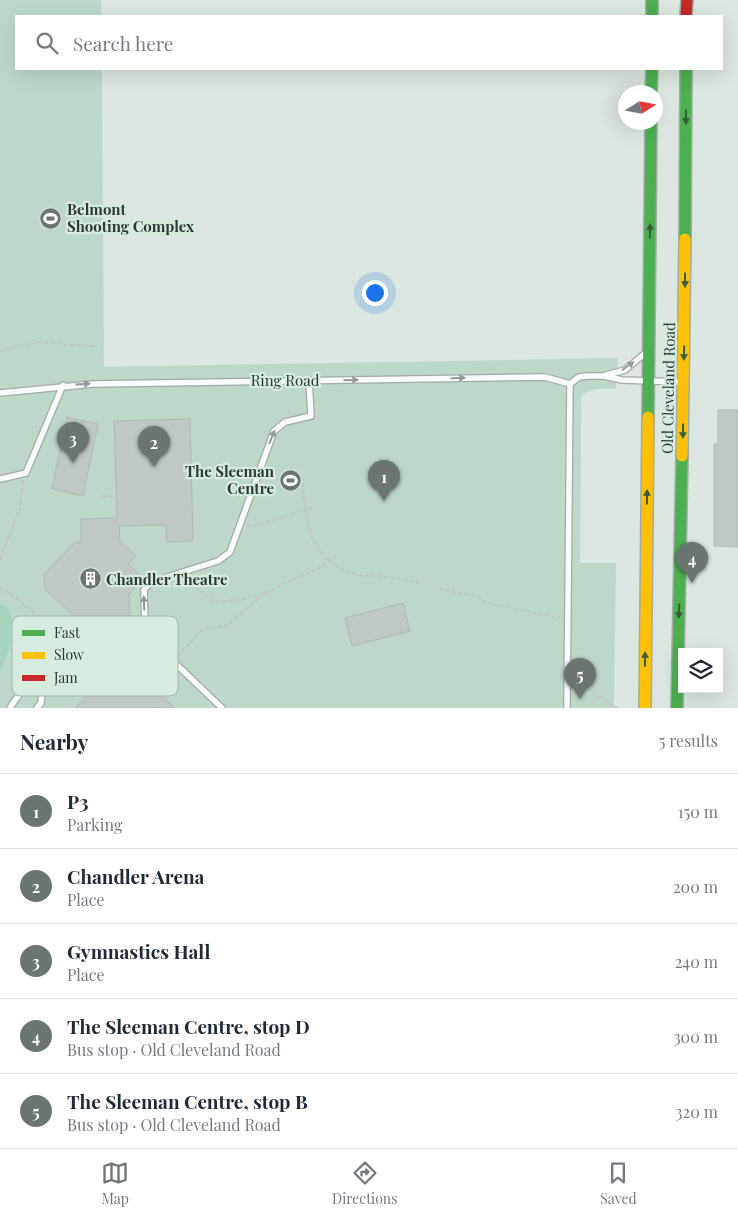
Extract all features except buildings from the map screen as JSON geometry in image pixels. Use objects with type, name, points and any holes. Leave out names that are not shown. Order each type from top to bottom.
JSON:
[{"type":"highway","points":[[652,0],[652,15]]},
{"type":"highway","points":[[686,15],[687,0]]},
{"type":"highway","points":[[651,85],[652,70]]},
{"type":"highway","name":"Old Cleveland Road","points":[[677,708],[684,382],[686,70]]},
{"type":"highway","name":"Old Cleveland Road","points":[[645,708],[651,130]]},
{"type":"lane","points":[[567,708],[570,384],[579,377],[604,376],[625,370],[648,350]]},
{"type":"lane","points":[[604,376],[622,380],[684,382]]},
{"type":"lane","name":"Ring Road","points":[[0,392],[63,385],[309,380],[545,377],[570,384]]},
{"type":"lane","points":[[144,616],[143,598],[146,586],[156,580],[224,558],[230,552],[276,428],[285,422],[311,416],[309,380]]},
{"type":"lane","points":[[0,479],[26,473],[63,385]]},
{"type":"lane","points":[[178,667],[222,708]]},
{"type":"lane","points":[[10,708],[17,696]]},
{"type":"lane","points":[[37,708],[41,703],[42,696]]},
{"type":"path","points":[[0,351],[39,342],[97,348]]},
{"type":"path","points":[[0,559],[20,509],[24,485],[22,474]]},
{"type":"path","points":[[303,483],[304,510],[314,542],[329,562],[340,569],[360,576],[377,576],[419,583]]},
{"type":"path","points":[[102,496],[116,497]]},
{"type":"path","points":[[236,537],[242,537],[246,526],[254,526],[314,507]]},
{"type":"path","points":[[181,573],[188,582],[215,602],[245,600],[329,562],[339,554]]},
{"type":"path","points":[[0,587],[27,605],[38,616]]},
{"type":"path","points":[[440,589],[480,597],[484,602],[554,618]]},
{"type":"path","points":[[178,655],[201,631],[227,626],[266,592]]},
{"type":"path","points":[[581,686],[588,688],[617,708]]},
{"type":"shaded area","name":"The Sleeman Centre","points":[[0,0],[101,0],[101,15],[15,15],[15,70],[102,70],[104,367],[618,358],[616,389],[593,390],[581,397],[580,563],[616,563],[614,708],[0,708]]},
{"type":"shaded area","points":[[0,604],[8,607],[12,617],[12,635],[10,648],[0,672]]},
{"type":"traffic: fast","points":[[652,0],[652,15]]},
{"type":"traffic: fast","points":[[651,85],[652,70]]},
{"type":"traffic: fast","points":[[685,239],[686,70]]},
{"type":"traffic: fast","points":[[648,417],[651,130]]},
{"type":"traffic: fast","points":[[677,708],[682,456]]},
{"type":"traffic: slow","points":[[682,456],[685,239]]},
{"type":"traffic: slow","points":[[645,708],[648,417]]},
{"type":"traffic: jam","points":[[686,15],[687,0]]},
{"type":"place","name":"Belmont Shooting Complex","points":[[51,218]]},
{"type":"place","name":"Gymnastics Hall","points":[[73,463]]},
{"type":"place","name":"Chandler Arena","points":[[154,467]]},
{"type":"place","name":"The Sleeman Centre","points":[[290,480]]},
{"type":"place","name":"P3","points":[[384,501]]},
{"type":"place","name":"Chandler Theatre","points":[[90,579]]},
{"type":"place","name":"The Sleeman Centre, stop D","points":[[692,583]]},
{"type":"place","name":"The Sleeman Centre, stop B","points":[[580,699]]}]
